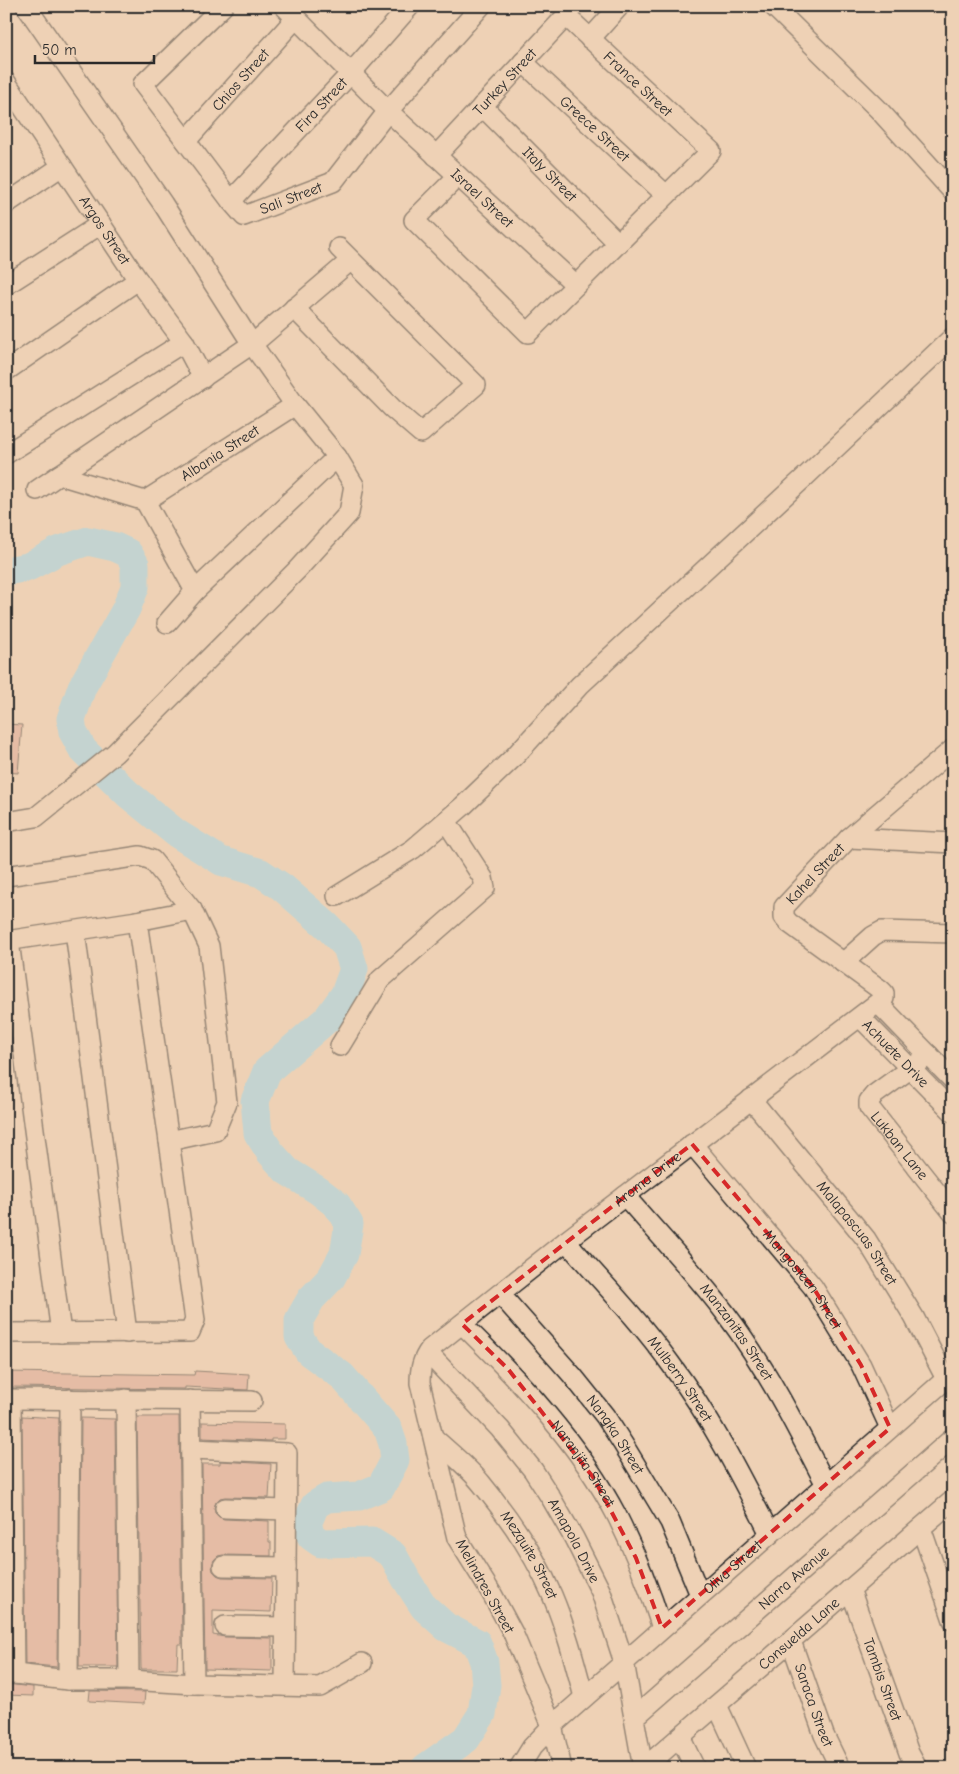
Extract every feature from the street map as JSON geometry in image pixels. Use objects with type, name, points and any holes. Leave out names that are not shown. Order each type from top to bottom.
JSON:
[{"type":"street","points":[[6,822],[36,817],[115,753],[297,570],[349,512],[354,485],[337,457],[295,404],[252,344],[163,204],[26,6]]},
{"type":"street","name":"Sali Street","points":[[223,6],[143,84],[244,216],[333,182],[388,111],[481,6]]},
{"type":"street","points":[[590,39],[618,8],[616,6]]},
{"type":"street","points":[[774,6],[878,109],[953,192]]},
{"type":"street","name":"Fira Street","points":[[231,201],[350,73],[407,7]]},
{"type":"street","name":"France Street","points":[[569,11],[590,39],[711,151],[666,195]]},
{"type":"street","name":"Turkey Street","points":[[436,156],[569,11]]},
{"type":"street","name":"Israel Street","points":[[290,12],[388,111],[576,286]]},
{"type":"street","name":"Chios Street","points":[[186,141],[290,12]]},
{"type":"street","name":"Greece Street","points":[[523,62],[666,195]]},
{"type":"street","name":"Argos Street","points":[[6,82],[12,104],[62,166],[138,280],[184,342],[202,378]]},
{"type":"street","name":"Italy Street","points":[[482,106],[618,243]]},
{"type":"street","points":[[6,204],[62,166]]},
{"type":"street","points":[[458,176],[414,220],[528,333],[666,195]]},
{"type":"street","points":[[6,285],[101,224]]},
{"type":"street","points":[[36,490],[252,344],[294,308],[344,254],[476,385],[421,433],[392,408],[294,308]]},
{"type":"street","points":[[6,371],[138,280]]},
{"type":"street","points":[[337,896],[413,849],[446,821],[514,757],[580,685],[953,337]]},
{"type":"street","points":[[6,454],[184,342]]},
{"type":"street","name":"Albania Street","points":[[145,501],[295,404]]},
{"type":"street","points":[[167,623],[196,591],[337,457]]},
{"type":"street","points":[[60,475],[145,501],[196,591]]},
{"type":"street","name":"Kahel Street","points":[[881,1000],[884,994],[881,990],[786,921],[784,907],[849,838],[953,749]]},
{"type":"street","points":[[340,1046],[380,980],[485,888],[483,878],[446,821]]},
{"type":"street","points":[[849,838],[953,843]]},
{"type":"street","points":[[6,876],[140,856],[152,860],[192,910],[209,946],[226,1102],[215,1131],[169,1141]]},
{"type":"street","points":[[61,1333],[7,941],[137,921],[192,910]]},
{"type":"street","points":[[6,1333],[190,1332],[195,1320],[137,921]]},
{"type":"street","points":[[844,963],[882,930],[953,933]]},
{"type":"street","points":[[74,931],[127,1333]]},
{"type":"street","name":"Aroma Drive","points":[[424,1361],[462,1324],[566,1241],[881,1000]]},
{"type":"street","name":"Achuete Drive","points":[[881,1000],[953,1080]]},
{"type":"street","name":"Achuete Drive","points":[[860,1017],[953,1112]]},
{"type":"street","points":[[910,1068],[929,1055]]},
{"type":"street","name":"Lukban Lane","points":[[910,1068],[874,1095],[870,1101],[869,1108],[952,1209]]},
{"type":"street","name":"Malapascuas Street","points":[[751,1100],[866,1239],[949,1376]]},
{"type":"street","name":"Mangosteen Street","points":[[692,1144],[814,1287],[861,1365],[890,1428]]},
{"type":"street","name":"Manzanitas Street","points":[[625,1196],[694,1274],[727,1315],[792,1419],[826,1484]]},
{"type":"street","name":"Mulberry Street","points":[[566,1241],[637,1321],[670,1362],[731,1459],[770,1534]]},
{"type":"street","name":"Nangka Street","points":[[500,1294],[572,1375],[605,1416],[670,1522],[700,1595]]},
{"type":"street","name":"Naranjita Street","points":[[462,1324],[514,1376],[575,1450],[593,1477],[616,1515],[636,1558],[662,1628]]},
{"type":"street","name":"Melindres Street","points":[[424,1361],[420,1383],[457,1538],[492,1594],[513,1633],[552,1726],[562,1768]]},
{"type":"street","name":"Amapola Drive","points":[[424,1361],[500,1429],[533,1470],[551,1498],[601,1592],[624,1662],[644,1768]]},
{"type":"street","name":"Oliva Street","points":[[519,1768],[532,1747],[552,1726],[949,1376]]},
{"type":"street","points":[[252,1401],[9,1399],[10,1673],[68,1680],[129,1680],[194,1684],[320,1687],[362,1663]]},
{"type":"street","points":[[68,1680],[70,1399]]},
{"type":"street","points":[[126,1399],[129,1680]]},
{"type":"street","points":[[190,1400],[194,1684]]},
{"type":"street","name":"Mezquite Street","points":[[434,1438],[480,1481],[510,1521],[531,1554],[552,1594],[568,1639],[584,1697]]},
{"type":"street","name":"Narra Avenue","points":[[635,1717],[953,1438]]},
{"type":"street","points":[[191,1449],[286,1453],[285,1686]]},
{"type":"street","name":"Consuelda Lane","points":[[644,1768],[953,1500]]},
{"type":"street","points":[[225,1508],[286,1510]]},
{"type":"street","points":[[921,1528],[953,1620]]},
{"type":"street","points":[[223,1566],[286,1567]]},
{"type":"street","name":"Tambis Street","points":[[850,1589],[909,1753],[917,1768]]},
{"type":"street","points":[[225,1626],[285,1627]]},
{"type":"street","name":"Saraca Street","points":[[791,1641],[824,1735],[840,1768]]},
{"type":"street","points":[[717,1705],[746,1768]]},
{"type":"street","points":[[680,1736],[695,1768]]},
{"type":"highlighted area","points":[[692,1144],[813,1287],[861,1365],[890,1428],[662,1628],[636,1558],[593,1477],[508,1369],[462,1324]]},
{"type":"building","points":[[6,724],[22,725],[18,773],[6,772]]},
{"type":"building","points":[[195,1371],[249,1374],[248,1390],[185,1387],[185,1389],[6,1387],[6,1372],[194,1375]]},
{"type":"building","points":[[22,1416],[59,1418],[57,1667],[25,1664]]},
{"type":"building","points":[[179,1416],[182,1644],[178,1644],[177,1669],[141,1669],[137,1419],[138,1417]]},
{"type":"building","points":[[81,1418],[115,1419],[118,1667],[79,1667]]},
{"type":"building","points":[[202,1422],[285,1424],[285,1439],[271,1439],[271,1441],[202,1438]]},
{"type":"building","points":[[220,1461],[271,1464],[269,1498],[225,1497],[220,1498],[216,1502],[214,1508],[215,1513],[224,1519],[269,1521],[271,1556],[223,1555],[218,1556],[214,1560],[212,1566],[213,1571],[222,1577],[272,1578],[271,1612],[213,1610],[213,1635],[272,1638],[272,1671],[205,1669],[202,1464],[220,1464]]},
{"type":"building","points":[[6,1684],[33,1687],[33,1696],[6,1695]]},
{"type":"building","points":[[90,1691],[145,1692],[144,1704],[89,1701]]},
{"type":"waterway","points":[[6,571],[28,567],[58,551],[88,541],[115,547],[128,553],[135,564],[135,587],[126,609],[82,687],[71,719],[73,732],[83,750],[128,794],[176,833],[221,861],[261,873],[282,887],[327,926],[347,947],[354,969],[345,994],[327,1019],[267,1071],[255,1101],[258,1133],[270,1152],[287,1171],[337,1205],[349,1224],[344,1254],[331,1278],[311,1299],[299,1320],[299,1337],[309,1352],[342,1376],[388,1429],[393,1444],[395,1460],[381,1487],[359,1496],[327,1498],[315,1505],[307,1524],[311,1536],[321,1543],[372,1542],[393,1555],[424,1607],[446,1627],[477,1643],[484,1662],[486,1685],[482,1714],[466,1739],[425,1768]]}]
